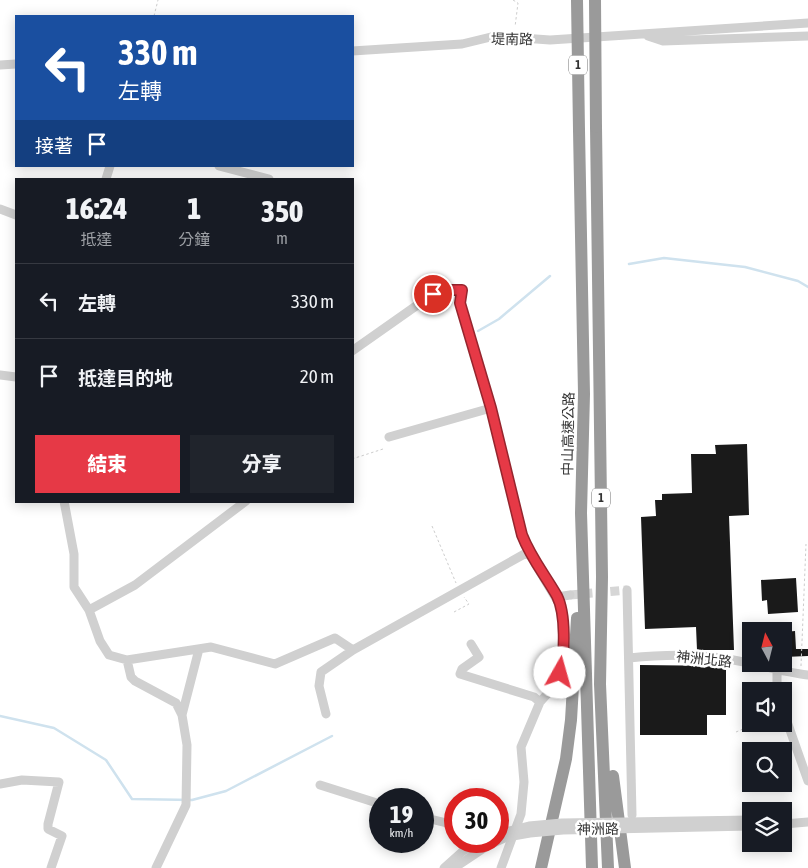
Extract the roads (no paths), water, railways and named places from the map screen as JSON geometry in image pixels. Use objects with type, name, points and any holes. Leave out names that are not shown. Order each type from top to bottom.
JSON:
[{"type":"highway","name":"中山高速公路","points":[[577,0],[584,394],[581,513],[592,868]]},
{"type":"highway","name":"1","points":[[595,0],[602,577],[600,684],[608,868]]},
{"type":"highway","points":[[541,868],[566,759],[575,682],[581,513]]},
{"type":"highway","points":[[600,684],[625,868]]},
{"type":"highway","points":[[534,868],[557,801]]},
{"type":"street","name":"堤南路","points":[[354,51],[462,44],[495,36],[550,40],[808,23]]},
{"type":"street","name":"堤南路","points":[[643,34],[662,41],[808,36]]},
{"type":"street","points":[[0,65],[15,64]]},
{"type":"street","points":[[223,167],[265,178]]},
{"type":"street","points":[[0,209],[15,215]]},
{"type":"street","points":[[354,350],[433,294],[447,290],[462,290],[460,303],[491,408],[522,535],[528,552],[557,597],[561,607],[564,658],[560,673],[549,692],[540,702],[521,747],[524,782],[521,814],[501,868]]},
{"type":"street","points":[[0,375],[15,377]]},
{"type":"street","points":[[389,437],[491,408]]},
{"type":"street","points":[[64,503],[74,554],[74,587],[89,610],[100,641],[109,655],[127,660],[211,647],[275,664],[335,638],[353,650]]},
{"type":"street","points":[[89,610],[135,585],[243,503]]},
{"type":"street","points":[[326,714],[319,686],[321,672],[353,650],[528,552]]},
{"type":"street","points":[[627,590],[632,815]]},
{"type":"street","points":[[557,597],[570,595]]},
{"type":"street","points":[[471,644],[479,657],[462,668],[460,674],[534,697],[540,702]]},
{"type":"street","points":[[182,715],[199,649]]},
{"type":"street","name":"神洲北路","points":[[629,658],[699,656],[722,658],[742,663]]},
{"type":"street","points":[[127,660],[131,677],[135,681],[176,703],[182,715],[187,745],[186,805],[156,868]]},
{"type":"street","name":"神洲北路","points":[[786,672],[804,674]]},
{"type":"street","points":[[791,732],[808,781]]},
{"type":"street","points":[[0,784],[22,780],[59,782],[48,829],[62,836],[51,868]]},
{"type":"street","points":[[320,785],[369,801]]},
{"type":"street","name":"神洲路","points":[[509,831],[529,826],[562,823],[742,820]]},
{"type":"street","points":[[792,822],[808,821]]},
{"type":"street","name":"神洲路","points":[[454,868],[486,846],[508,837],[530,833],[563,830],[742,826]]},
{"type":"street","points":[[444,868],[461,853]]},
{"type":"waterway","points":[[629,264],[664,258],[745,267],[798,281],[808,287]]},
{"type":"waterway","points":[[478,331],[499,319],[550,276]]},
{"type":"waterway","points":[[0,716],[54,728],[106,760],[132,799],[192,800],[226,791],[332,736]]},
{"type":"tunnel","points":[[570,595],[627,590]]}]
